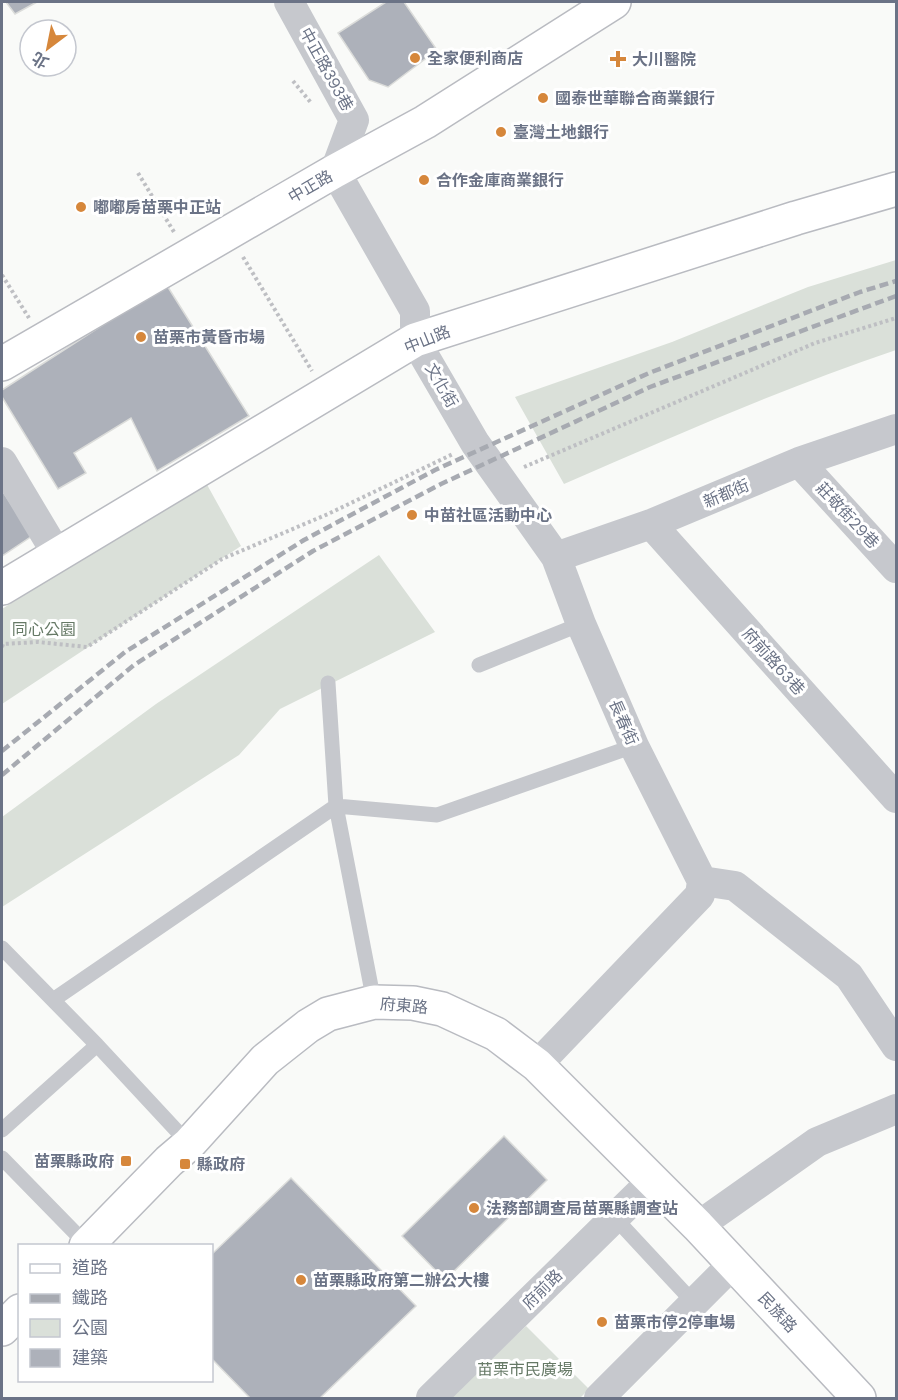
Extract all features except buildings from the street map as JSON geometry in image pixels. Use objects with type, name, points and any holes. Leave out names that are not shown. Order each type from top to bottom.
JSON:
[{"type":"street","name":"中正路393巷","points":[[289,2],[354,120],[335,171]]},
{"type":"street","name":"中正路","points":[[2,364],[335,171],[425,122],[614,2]]},
{"type":"street","name":"文化街","points":[[335,171],[415,311],[415,340],[475,443],[556,558]]},
{"type":"street","name":"中山路","points":[[2,588],[415,340],[785,221],[897,189]]},
{"type":"street","name":"新都街","points":[[556,558],[651,524],[799,462],[897,429]]},
{"type":"street","points":[[2,462],[57,554]]},
{"type":"street","name":"莊敬街29巷","points":[[799,462],[897,568]]},
{"type":"street","name":"府前路63巷","points":[[651,524],[897,798]]},
{"type":"street","name":"長春街","points":[[556,558],[581,624],[634,746],[702,881]]},
{"type":"street","points":[[537,1065],[700,895],[702,881],[735,886],[849,976],[897,1046]]},
{"type":"street","name":"府東路","points":[[88,1244],[169,1161],[189,1144],[265,1060],[308,1026],[328,1014],[374,1002],[413,1003],[442,1009],[496,1034],[537,1065],[698,1226]]},
{"type":"street","points":[[698,1226],[817,1142],[897,1109]]},
{"type":"street","name":"府前路","points":[[431,1398],[653,1180]]},
{"type":"street","name":"民族路","points":[[698,1226],[859,1398]]},
{"type":"street","points":[[599,1398],[734,1264]]},
{"type":"street","points":[[2,1329],[18,1313]]},
{"type":"lane","points":[[479,664],[581,624]]},
{"type":"lane","points":[[328,683],[336,806],[374,1002]]},
{"type":"lane","points":[[54,1000],[336,806],[437,815],[634,746]]},
{"type":"lane","points":[[2,948],[189,1144]]},
{"type":"lane","points":[[2,1130],[97,1045]]},
{"type":"lane","points":[[2,1158],[86,1244]]},
{"type":"lane","points":[[615,1218],[694,1303]]},
{"type":"path","points":[[138,173],[176,235]]},
{"type":"path","points":[[239,252],[314,375]]},
{"type":"path","points":[[2,275],[29,318]]},
{"type":"path","points":[[515,470],[815,343],[897,318]]},
{"type":"path","points":[[2,644],[38,642],[87,647],[222,559],[328,514],[462,450]]},
{"type":"green space","points":[[896,260],[896,350],[770,396],[564,484],[515,397],[672,342],[808,287]]},
{"type":"green space","name":"同心公園","points":[[205,481],[241,546],[2,704],[2,609]]},
{"type":"green space","points":[[379,555],[435,632],[280,709],[239,755],[2,907],[2,817],[156,704]]},
{"type":"green space","name":"苗栗市民廣場","points":[[526,1326],[589,1389],[580,1398],[449,1398]]},
{"type":"railway","points":[[2,751],[125,652],[304,540],[435,470],[649,373],[860,292],[896,281]]},
{"type":"railway","points":[[2,775],[134,665],[313,551],[441,484],[650,387],[896,296]]},
{"type":"place","name":"全家便利商店","points":[[415,58]]},
{"type":"place","name":"大川醫院","points":[[618,59]]},
{"type":"place","name":"國泰世華聯合商業銀行","points":[[543,98]]},
{"type":"place","name":"臺灣土地銀行","points":[[501,132]]},
{"type":"place","name":"合作金庫商業銀行","points":[[424,180]]},
{"type":"place","name":"嘟嘟房苗栗中正站","points":[[81,207]]},
{"type":"place","name":"苗栗市黃昏市場","points":[[141,337]]},
{"type":"place","name":"中苗社區活動中心","points":[[412,515]]},
{"type":"place","name":"苗栗縣政府","points":[[126,1161]]},
{"type":"place","name":"縣政府","points":[[185,1164]]},
{"type":"place","name":"法務部調查局苗栗縣調查站","points":[[474,1208]]},
{"type":"place","name":"苗栗縣政府第二辦公大樓","points":[[301,1280]]},
{"type":"place","name":"苗栗市停2停車場","points":[[602,1322]]}]
